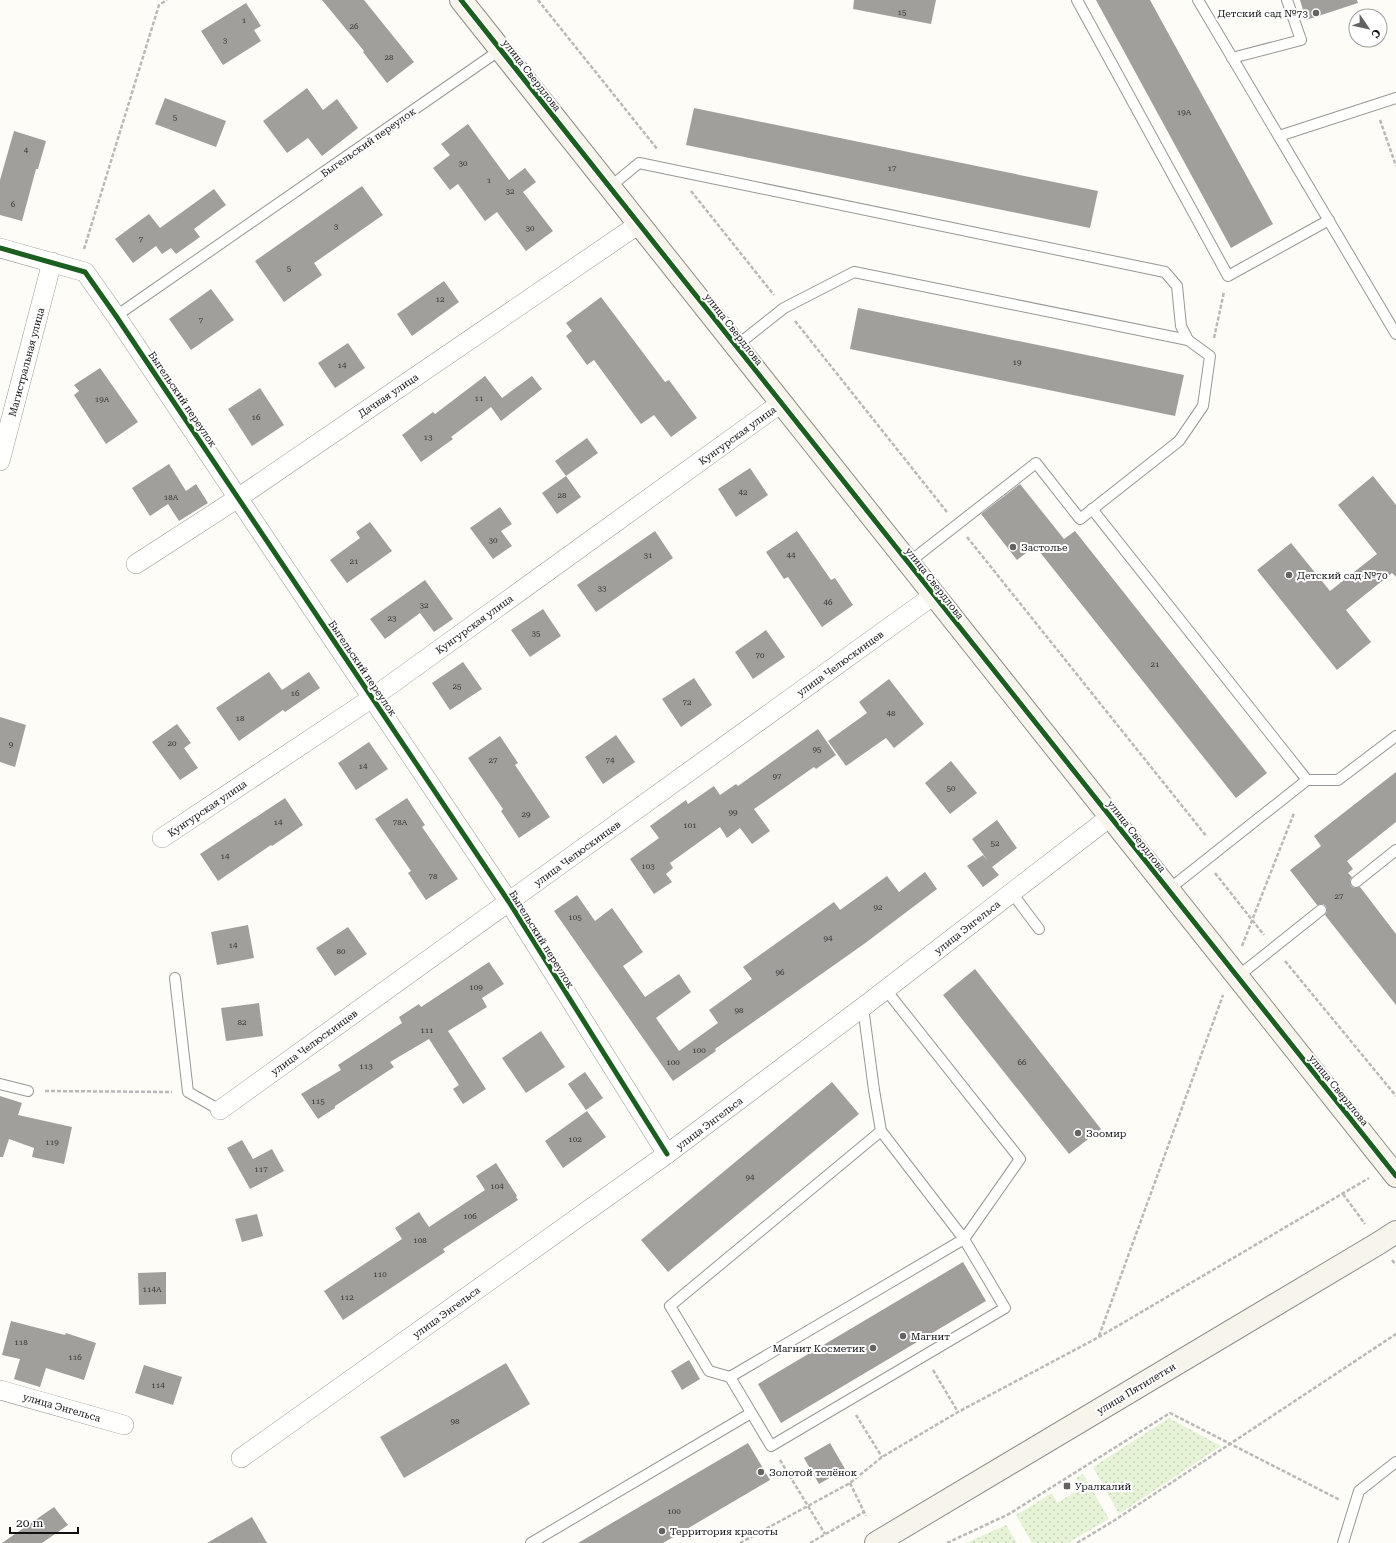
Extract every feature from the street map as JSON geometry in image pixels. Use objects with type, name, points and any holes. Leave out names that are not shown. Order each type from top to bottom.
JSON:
[{"type":"street","name":"улица Свердлова","points":[[461,0],[1392,1171]]},
{"type":"street","name":"Дачная улица","points":[[136,564],[238,498],[639,224]]},
{"type":"street","name":"Быгельский переулок","points":[[0,248],[85,272],[509,902],[667,1154]]},
{"type":"street","name":"Магистральная улица","points":[[0,461],[52,262]]},
{"type":"street","name":"Кунгурская улица","points":[[162,838],[372,698],[781,403]]},
{"type":"street","name":"улица Челюскинцев","points":[[220,1110],[934,595]]},
{"type":"street","name":"улица Энгельса","points":[[241,1458],[667,1154],[863,1008],[1110,817]]},
{"type":"street","name":"улица Пятилетки","points":[[876,1543],[1396,1232]]},
{"type":"street","name":"улица Энгельса","points":[[0,1390],[124,1425]]},
{"type":"lane","points":[[1076,0],[1228,276],[1329,220]]},
{"type":"lane","points":[[1198,0],[1396,334]]},
{"type":"lane","points":[[1232,58],[1301,40],[1287,0]]},
{"type":"lane","name":"Быгельский переулок","points":[[116,316],[500,50]]},
{"type":"lane","points":[[1279,136],[1396,98]]},
{"type":"lane","points":[[610,187],[640,163],[1165,272],[1176,286],[1181,326],[1188,340]]},
{"type":"lane","points":[[736,346],[784,308],[854,272],[1188,340],[1210,356],[1203,406],[1179,441],[1080,519],[1036,463],[908,564]]},
{"type":"lane","points":[[1092,510],[1307,780]]},
{"type":"lane","points":[[1168,890],[1307,780],[1338,780],[1396,736]]},
{"type":"lane","points":[[1356,882],[1396,850]]},
{"type":"lane","points":[[1012,893],[1039,929]]},
{"type":"lane","points":[[1234,974],[1274,948],[1321,910]]},
{"type":"lane","points":[[175,978],[188,1092],[220,1110]]},
{"type":"lane","points":[[730,1378],[964,1239],[1020,1159],[886,990]]},
{"type":"lane","points":[[863,1008],[881,1131],[964,1239],[1005,1308],[771,1446],[730,1378],[709,1371],[670,1306],[881,1131]]},
{"type":"lane","points":[[0,1084],[28,1091]]},
{"type":"lane","points":[[531,1543],[751,1412]]},
{"type":"lane","points":[[1343,1543],[1359,1491],[1396,1462]]},
{"type":"path","points":[[78,270],[159,4],[167,0]]},
{"type":"path","points":[[538,0],[1208,838],[1212,869],[1274,948],[1396,1096]]},
{"type":"path","points":[[1374,105],[1396,166]]},
{"type":"path","points":[[1210,356],[1228,276]]},
{"type":"path","points":[[1099,1337],[1234,974],[1252,920],[1307,780]]},
{"type":"path","points":[[28,1091],[188,1092]]},
{"type":"path","points":[[740,1543],[850,1483],[882,1458],[958,1412],[1099,1337],[1336,1198],[1392,1171]]},
{"type":"path","points":[[1077,1543],[1115,1520],[1396,1334]]},
{"type":"path","points":[[924,1355],[958,1412]]},
{"type":"path","points":[[848,1401],[882,1458]]},
{"type":"path","points":[[947,1543],[1008,1514],[1170,1413],[1354,1507]]},
{"type":"path","points":[[771,1446],[825,1534]]},
{"type":"path","points":[[850,1483],[866,1516]]},
{"type":"path","points":[[810,1543],[864,1512]]},
{"type":"green space","points":[[1169,1418],[1221,1446],[1119,1514],[1093,1467]]},
{"type":"green space","points":[[1083,1474],[1109,1519],[1068,1543],[1032,1543],[1016,1515],[1052,1493],[1057,1503],[1082,1488],[1076,1478]]},
{"type":"green space","points":[[1006,1525],[1017,1543],[966,1543]]},
{"type":"building","points":[[322,0],[364,0],[414,62],[387,83],[363,52],[364,51]]},
{"type":"building","points":[[854,0],[936,0],[931,24],[853,9]]},
{"type":"building","points":[[1096,0],[1150,0],[1273,224],[1231,248]]},
{"type":"building","name":"Детский сад №73","points":[[1300,0],[1357,0],[1358,3],[1306,20]]},
{"type":"building","points":[[246,3],[261,26],[254,30],[261,41],[223,65],[201,31]]},
{"type":"building","points":[[307,88],[323,110],[337,99],[358,128],[322,156],[308,138],[287,153],[263,121]]},
{"type":"building","points":[[165,98],[226,121],[216,147],[155,124]]},
{"type":"building","points":[[694,108],[1098,191],[1090,228],[686,145]]},
{"type":"building","points":[[468,124],[509,180],[525,168],[536,182],[523,192],[553,231],[526,251],[497,212],[485,221],[458,184],[450,190],[433,168],[450,155],[441,144]]},
{"type":"building","points":[[14,131],[46,141],[38,169],[36,169],[22,221],[0,215],[0,180]]},
{"type":"building","points":[[362,186],[383,215],[314,263],[322,275],[284,302],[255,261]]},
{"type":"building","points":[[214,189],[226,205],[194,229],[200,237],[176,254],[171,248],[162,254],[156,246],[133,263],[115,239],[149,214],[160,228]]},
{"type":"building","points":[[444,281],[459,302],[412,336],[397,314]]},
{"type":"building","points":[[211,289],[234,320],[191,350],[169,319]]},
{"type":"building","points":[[601,297],[665,382],[669,380],[697,418],[671,437],[654,415],[641,424],[594,360],[587,365],[566,336],[572,331],[566,323]]},
{"type":"building","points":[[858,308],[1184,375],[1175,416],[850,349]]},
{"type":"building","points":[[348,343],[365,368],[335,388],[318,363]]},
{"type":"building","points":[[100,368],[138,422],[106,444],[74,395],[79,391],[74,385]]},
{"type":"building","points":[[485,376],[502,398],[532,376],[542,389],[501,421],[491,407],[451,437],[453,439],[421,462],[402,435],[433,412],[435,414]]},
{"type":"building","points":[[260,388],[284,425],[252,446],[228,409]]},
{"type":"building","points":[[587,438],[598,453],[566,476],[555,461]]},
{"type":"building","points":[[169,464],[186,491],[196,484],[208,503],[179,521],[168,504],[150,516],[132,488]]},
{"type":"building","points":[[750,468],[768,495],[736,517],[718,489]]},
{"type":"building","points":[[566,476],[581,497],[557,514],[542,493]]},
{"type":"building","name":"Детский сад №70","points":[[1373,476],[1396,505],[1396,577],[1392,573],[1346,610],[1371,642],[1337,670],[1257,570],[1291,543],[1330,591],[1377,554],[1338,505]]},
{"type":"building","points":[[1020,484],[1064,539],[1075,531],[1267,773],[1236,798],[1035,546],[1017,560],[981,514]]},
{"type":"building","points":[[500,507],[512,524],[501,531],[512,546],[493,559],[470,528]]},
{"type":"building","points":[[370,522],[392,551],[347,583],[330,560],[360,538],[356,532]]},
{"type":"building","points":[[655,531],[673,558],[596,612],[577,585]]},
{"type":"building","points":[[797,531],[831,580],[835,578],[853,605],[822,627],[788,577],[784,579],[766,552]]},
{"type":"building","points":[[425,580],[453,619],[434,632],[420,613],[385,639],[370,619]]},
{"type":"building","points":[[543,609],[561,636],[530,657],[511,630]]},
{"type":"building","points":[[766,630],[785,657],[753,679],[735,652]]},
{"type":"building","points":[[463,662],[482,689],[450,710],[432,683]]},
{"type":"building","points":[[269,672],[282,690],[309,672],[320,688],[285,712],[283,710],[239,741],[216,708]]},
{"type":"building","points":[[694,678],[712,705],[681,727],[662,699]]},
{"type":"building","points":[[889,679],[924,724],[894,748],[886,738],[846,766],[828,741],[867,713],[859,702]]},
{"type":"building","points":[[0,717],[26,725],[15,767],[0,762]]},
{"type":"building","points":[[177,724],[191,743],[184,748],[198,768],[180,780],[152,742]]},
{"type":"building","points":[[818,729],[836,755],[816,769],[814,767],[754,809],[770,831],[752,844],[740,828],[727,838],[720,827],[670,863],[673,868],[666,874],[672,882],[654,894],[630,859],[659,838],[650,826],[686,800],[688,804],[714,786],[720,795],[736,784],[738,786]]},
{"type":"building","points":[[616,735],[635,762],[603,784],[585,757]]},
{"type":"building","points":[[500,736],[518,763],[515,765],[550,817],[519,838],[501,811],[503,809],[468,758]]},
{"type":"building","points":[[369,742],[388,769],[356,790],[338,763]]},
{"type":"building","points":[[951,761],[977,793],[950,814],[925,783]]},
{"type":"building","points":[[1396,772],[1396,822],[1347,861],[1353,869],[1348,873],[1352,877],[1350,880],[1351,886],[1354,888],[1360,887],[1396,934],[1396,1005],[1325,915],[1327,912],[1326,906],[1323,904],[1317,905],[1290,870],[1321,846],[1314,836]]},
{"type":"building","points":[[285,798],[303,825],[218,881],[200,854]]},
{"type":"building","points":[[407,798],[425,825],[422,827],[458,879],[426,900],[408,873],[411,871],[375,819]]},
{"type":"building","points":[[997,820],[1017,848],[992,867],[999,875],[983,887],[967,866],[983,855],[988,861],[972,839]]},
{"type":"building","points":[[925,872],[937,889],[864,944],[715,1049],[716,1051],[673,1081],[554,911],[577,895],[595,921],[612,908],[643,952],[623,966],[645,997],[679,974],[691,992],[656,1018],[679,1051],[718,1023],[709,1010],[752,979],[743,967],[834,902],[840,910],[887,876],[899,892]]},
{"type":"building","points":[[248,925],[254,958],[217,965],[211,932]]},
{"type":"building","points":[[348,927],[367,954],[335,976],[316,948]]},
{"type":"building","points":[[489,962],[504,984],[482,998],[487,1007],[448,1031],[486,1089],[463,1104],[453,1089],[459,1085],[429,1039],[390,1062],[394,1067],[318,1119],[301,1094],[341,1070],[338,1065],[402,1023],[399,1017],[419,1004],[421,1007]]},
{"type":"building","points":[[975,969],[1101,1129],[1069,1154],[943,995]]},
{"type":"building","points":[[259,1003],[263,1036],[226,1041],[221,1008]]},
{"type":"building","points":[[541,1031],[565,1067],[526,1093],[502,1058]]},
{"type":"building","points":[[585,1072],[603,1098],[586,1110],[568,1084]]},
{"type":"building","points":[[832,1082],[859,1114],[668,1272],[641,1240]]},
{"type":"building","points":[[0,1096],[22,1103],[18,1115],[72,1127],[64,1164],[32,1157],[34,1148],[9,1139],[3,1157],[0,1157]]},
{"type":"building","points":[[587,1111],[606,1137],[563,1168],[545,1141]]},
{"type":"building","points":[[242,1140],[253,1159],[272,1149],[284,1171],[250,1189],[227,1148]]},
{"type":"building","points":[[496,1163],[518,1200],[443,1249],[445,1252],[343,1320],[324,1291],[402,1239],[395,1228],[419,1212],[429,1227],[485,1190],[476,1176]]},
{"type":"building","points":[[257,1214],[263,1236],[242,1242],[235,1219]]},
{"type":"building","points":[[963,1262],[986,1301],[781,1423],[758,1384]]},
{"type":"building","points":[[166,1272],[166,1304],[139,1305],[138,1273]]},
{"type":"building","points":[[11,1321],[65,1335],[66,1333],[96,1343],[84,1380],[46,1368],[40,1387],[14,1379],[20,1359],[2,1355]]},
{"type":"building","points":[[689,1360],[700,1379],[682,1390],[671,1371]]},
{"type":"building","points":[[506,1363],[530,1404],[404,1478],[380,1437]]},
{"type":"building","points":[[144,1365],[182,1377],[173,1405],[135,1393]]},
{"type":"building","points":[[748,1443],[770,1480],[663,1543],[578,1543]]},
{"type":"building","points":[[830,1443],[845,1469],[819,1484],[804,1458]]},
{"type":"building","points":[[54,1507],[68,1525],[42,1543],[2,1543]]},
{"type":"building","points":[[252,1517],[267,1543],[207,1543]]},
{"type":"cycle path","points":[[461,0],[1396,1176]]},
{"type":"cycle path","points":[[0,248],[85,272],[509,902],[667,1154]]},
{"type":"place","name":"Детский сад №73","points":[[1316,13]]},
{"type":"place","name":"Застолье","points":[[1013,547]]},
{"type":"place","name":"Детский сад №70","points":[[1289,575]]},
{"type":"place","name":"Зоомир","points":[[1078,1133]]},
{"type":"place","name":"Магнит","points":[[903,1336]]},
{"type":"place","name":"Магнит Косметик","points":[[873,1348]]},
{"type":"place","name":"Золотой телёнок","points":[[761,1472]]},
{"type":"place","name":"Уралкалий","points":[[1067,1486]]},
{"type":"place","name":"Территория красоты","points":[[662,1531]]}]
